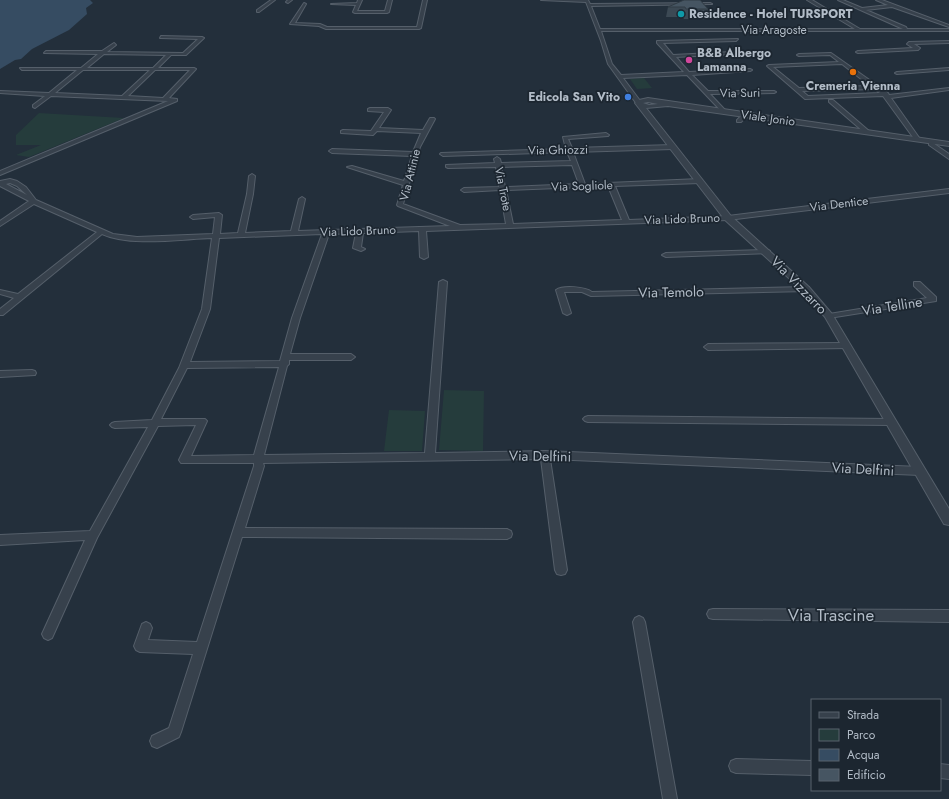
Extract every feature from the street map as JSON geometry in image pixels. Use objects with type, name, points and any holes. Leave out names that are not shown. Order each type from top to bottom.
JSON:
[{"type":"street","points":[[258,11],[273,0]]},
{"type":"street","points":[[333,4],[359,2],[355,12],[387,12],[390,0]]},
{"type":"street","points":[[304,4],[292,24],[320,25],[326,28],[419,28],[425,0]]},
{"type":"street","points":[[543,0],[710,4],[707,0]]},
{"type":"street","points":[[675,0],[678,4]]},
{"type":"street","points":[[809,0],[859,30]]},
{"type":"street","points":[[840,0],[908,30]]},
{"type":"street","points":[[878,0],[949,26]]},
{"type":"street","points":[[587,2],[599,30],[610,64],[642,104]]},
{"type":"street","points":[[861,9],[894,5]]},
{"type":"street","name":"Via Aragoste","points":[[599,30],[949,30]]},
{"type":"street","points":[[662,30],[669,41]]},
{"type":"street","points":[[46,52],[184,54],[202,38],[161,37]]},
{"type":"street","points":[[724,112],[659,42],[736,40]]},
{"type":"street","points":[[858,52],[918,49],[909,43],[949,42]]},
{"type":"street","points":[[35,106],[114,44]]},
{"type":"street","points":[[673,56],[732,53]]},
{"type":"street","points":[[123,98],[170,54]]},
{"type":"street","points":[[798,55],[831,54],[844,63],[887,96],[917,139]]},
{"type":"street","points":[[844,63],[769,66],[807,98],[887,96],[949,89]]},
{"type":"street","points":[[22,69],[194,69],[164,100]]},
{"type":"street","points":[[897,73],[949,69]]},
{"type":"street","points":[[619,77],[750,70]]},
{"type":"street","points":[[798,90],[875,87]]},
{"type":"street","points":[[0,92],[175,100],[0,173]]},
{"type":"street","name":"Via Suri","points":[[707,93],[774,92]]},
{"type":"street","points":[[831,101],[868,132]]},
{"type":"street","name":"Viale Jonio","points":[[642,104],[668,104],[949,144]]},
{"type":"street","name":"Via Vizzarro","points":[[642,104],[728,218],[768,252],[806,289],[829,316],[948,518]]},
{"type":"street","points":[[370,110],[388,110],[376,129]]},
{"type":"street","points":[[739,120],[745,115]]},
{"type":"street","points":[[425,132],[432,118]]},
{"type":"street","name":"Via Attinie","points":[[343,132],[373,133],[376,129],[425,132],[415,154],[400,205],[462,228]]},
{"type":"street","points":[[583,186],[565,138],[606,135]]},
{"type":"street","points":[[931,144],[949,157]]},
{"type":"street","name":"Via Ghiozzi","points":[[443,154],[673,147]]},
{"type":"street","points":[[332,151],[415,154]]},
{"type":"street","name":"Via Trote","points":[[496,152],[510,226]]},
{"type":"street","points":[[448,166],[574,163]]},
{"type":"street","points":[[350,167],[406,184]]},
{"type":"street","points":[[241,235],[250,194],[252,176]]},
{"type":"street","name":"Via Sogliole","points":[[464,190],[700,181]]},
{"type":"street","points":[[611,185],[626,221]]},
{"type":"street","name":"Via Lido Bruno","points":[[2,186],[112,236],[137,239],[728,218]]},
{"type":"street","name":"Via Dentice","points":[[728,218],[949,191]]},
{"type":"street","points":[[294,233],[302,199]]},
{"type":"street","points":[[0,224],[33,201]]},
{"type":"street","points":[[48,634],[94,535],[184,365],[206,309],[218,215],[193,217]]},
{"type":"street","points":[[422,229],[424,257]]},
{"type":"street","points":[[0,313],[102,231]]},
{"type":"street","points":[[360,231],[357,248],[361,249]]},
{"type":"street","points":[[157,741],[174,732],[259,466],[258,459],[286,361],[296,318],[326,232]]},
{"type":"street","points":[[666,255],[768,252]]},
{"type":"street","points":[[430,457],[443,282]]},
{"type":"street","name":"Via Telline","points":[[829,316],[933,299],[916,284]]},
{"type":"street","name":"Via Temolo","points":[[567,313],[560,290],[584,290],[591,294],[806,289]]},
{"type":"street","points":[[0,292],[20,296]]},
{"type":"street","points":[[708,347],[847,346]]},
{"type":"street","points":[[184,365],[351,357]]},
{"type":"street","points":[[0,374],[32,373]]},
{"type":"street","points":[[588,419],[891,422]]},
{"type":"street","name":"Via Delfini","points":[[154,423],[202,421],[184,460],[545,455],[920,471]]},
{"type":"street","points":[[115,425],[154,423]]},
{"type":"street","points":[[545,455],[561,570]]},
{"type":"street","points":[[238,532],[507,534]]},
{"type":"street","points":[[0,540],[94,535]]},
{"type":"street","name":"Via Trascine","points":[[713,614],[949,616]]},
{"type":"street","points":[[639,622],[670,799]]},
{"type":"street","points":[[146,628],[140,646],[201,648]]},
{"type":"street","points":[[736,766],[811,768]]},
{"type":"green space","points":[[644,78],[652,88],[637,89],[630,79]]},
{"type":"green space","points":[[39,113],[124,118],[29,157],[16,155],[41,145],[16,145],[16,135]]},
{"type":"green space","points":[[444,390],[484,391],[483,451],[439,450]]},
{"type":"green space","points":[[389,410],[425,411],[422,451],[384,451]]},
{"type":"water","points":[[0,0],[90,0],[93,3],[86,8],[87,14],[69,30],[32,49],[21,59],[15,60],[0,69]]},
{"type":"building","points":[[684,0],[700,0],[708,9],[668,7]]},
{"type":"place","name":"Residence - Hotel TURSPORT","points":[[681,14]]},
{"type":"place","name":"B&B Albergo Lamanna","points":[[689,60]]},
{"type":"place","name":"Cremeria Vienna","points":[[853,72]]},
{"type":"place","name":"Edicola San Vito","points":[[628,97]]}]
